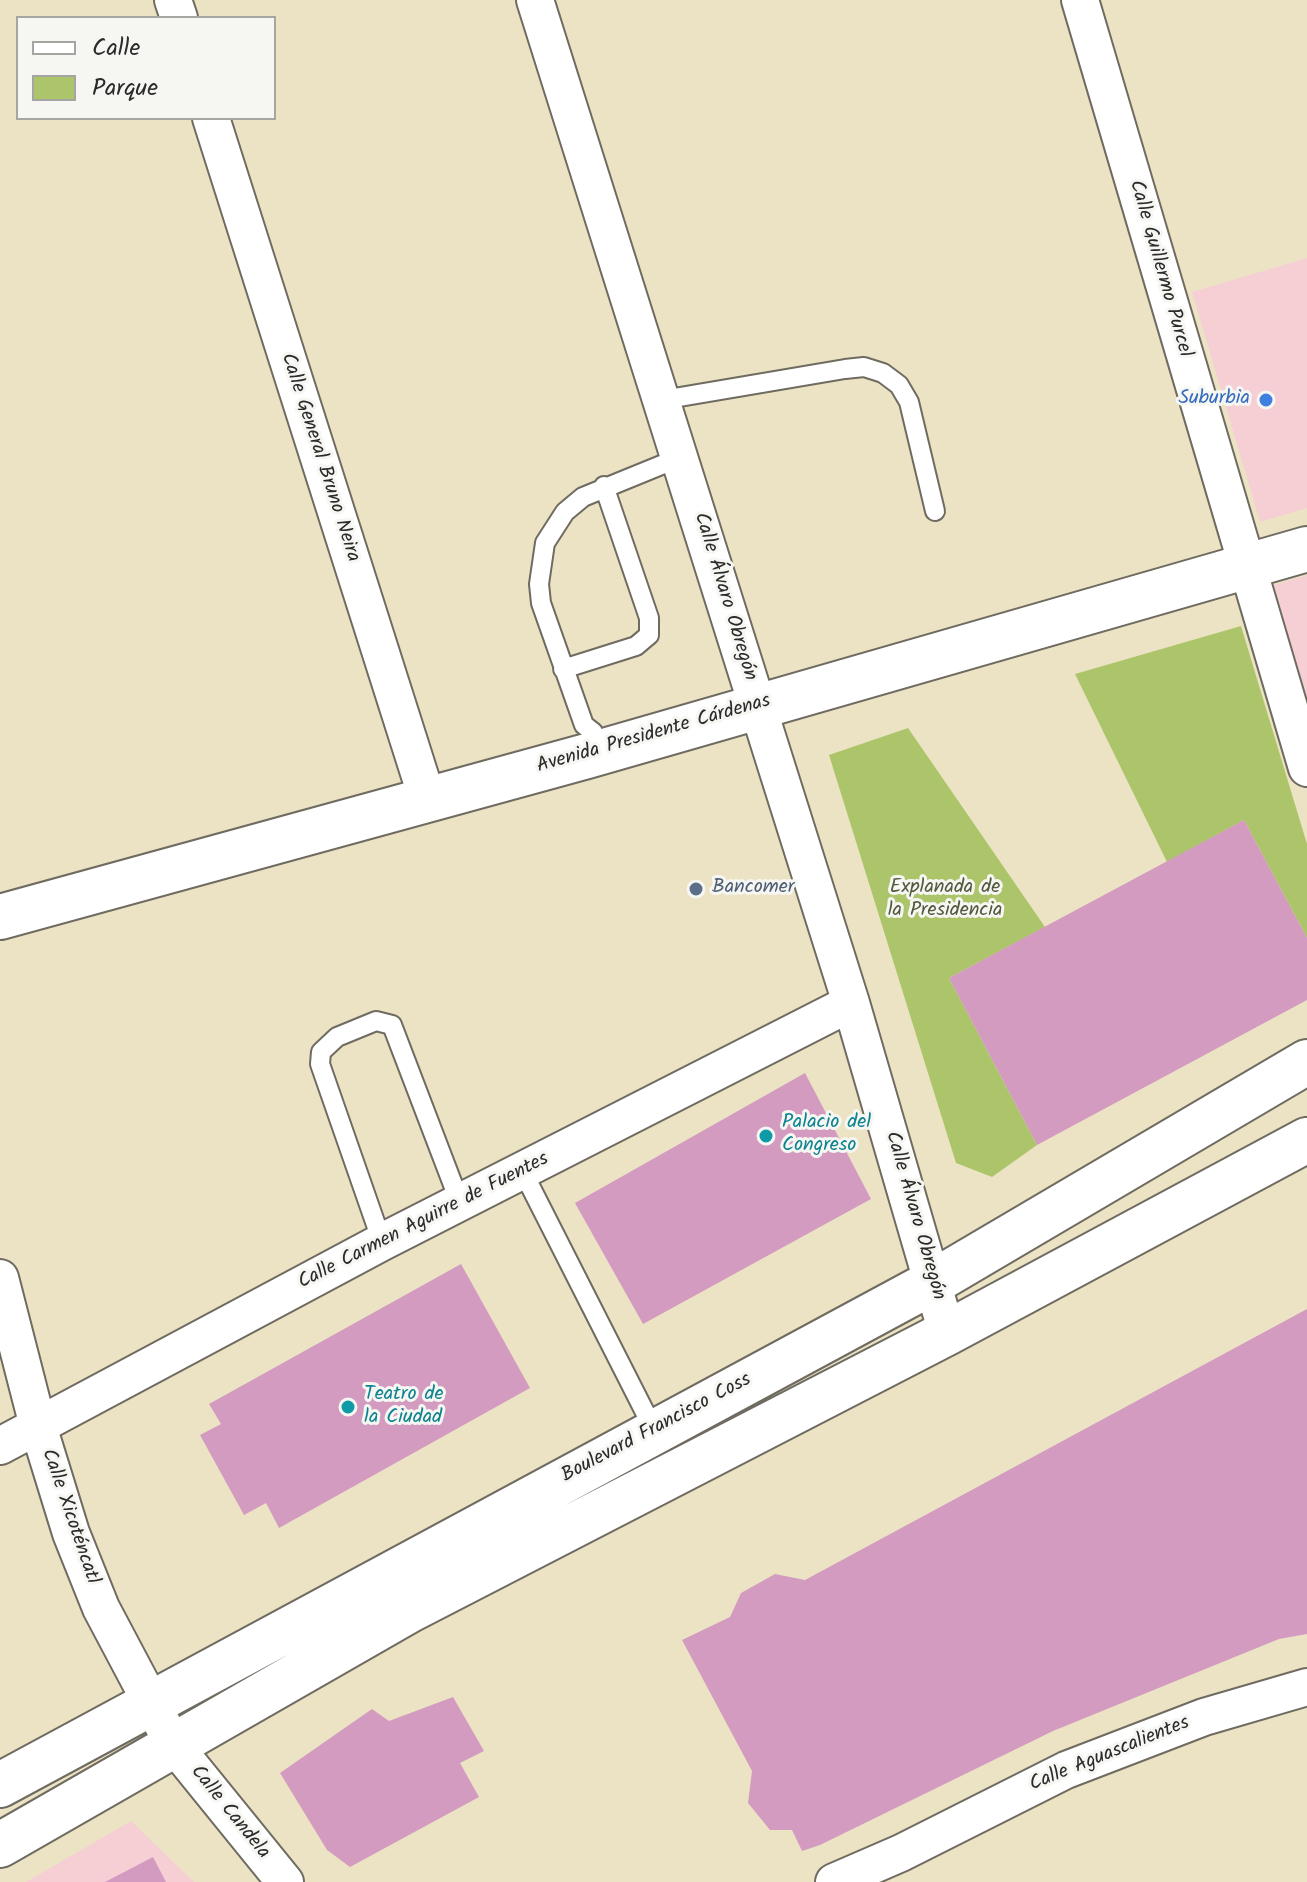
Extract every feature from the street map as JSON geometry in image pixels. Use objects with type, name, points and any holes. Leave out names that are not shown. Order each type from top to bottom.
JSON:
[{"type":"main road","name":"Avenida Presidente Cárdenas","points":[[0,917],[427,798],[590,744],[758,706],[1307,549]]},
{"type":"main road","name":"Boulevard Francisco Coss","points":[[0,1785],[150,1701],[935,1281],[1307,1062]]},
{"type":"main road","points":[[0,1845],[410,1610],[947,1333],[1307,1140]]},
{"type":"street","name":"Calle Álvaro Obregón","points":[[535,0],[851,1003],[935,1281],[947,1333]]},
{"type":"street","name":"Calle Guillermo Purcel","points":[[1080,0],[1307,768]]},
{"type":"street","name":"Calle General Bruno Neira","points":[[212,120],[427,798]]},
{"type":"street","name":"Calle Carmen Aguirre de Fuentes","points":[[0,1446],[382,1242],[851,1003]]},
{"type":"street","name":"Calle Xicoténcatl","points":[[0,1278],[38,1426],[71,1533],[101,1608],[173,1744]]},
{"type":"street","name":"Calle Aguascalientes","points":[[834,1882],[901,1853],[1066,1770],[1204,1717],[1307,1687]]},
{"type":"street","name":"Calle Candela","points":[[173,1744],[285,1882]]},
{"type":"lane","points":[[662,400],[845,369],[864,367],[883,373],[899,385],[909,402],[935,511]]},
{"type":"lane","points":[[590,744],[541,603],[540,563],[545,543],[565,512],[604,486],[681,457]]},
{"type":"lane","points":[[563,669],[636,646],[649,635],[649,618],[604,486]]},
{"type":"lane","points":[[382,1242],[320,1064],[321,1052],[337,1037],[376,1021],[392,1025],[460,1203]]},
{"type":"lane","points":[[523,1172],[654,1430]]},
{"type":"lane","points":[[388,1573],[410,1610]]},
{"type":"shaded area","name":"Suburbia","points":[[1307,258],[1307,508],[1260,522],[1192,292]]},
{"type":"shaded area","points":[[1307,575],[1307,704],[1274,585]]},
{"type":"shaded area","points":[[131,1821],[194,1882],[26,1882]]},
{"type":"green space","points":[[1241,626],[1307,844],[1307,938],[1244,820],[1167,862],[1075,674]]},
{"type":"green space","name":"Explanada de la Presidencia","points":[[908,728],[1045,927],[949,978],[1037,1145],[992,1177],[956,1163],[829,755]]},
{"type":"building","points":[[1244,820],[1307,938],[1307,1000],[1037,1145],[949,978]]},
{"type":"building","name":"Palacio del Congreso","points":[[805,1073],[871,1199],[643,1324],[575,1203]]},
{"type":"building","points":[[461,1264],[530,1388],[279,1528],[266,1503],[244,1515],[200,1435],[221,1424],[209,1404]]},
{"type":"building","points":[[1307,1309],[1307,1634],[1279,1639],[1053,1731],[820,1845],[802,1851],[792,1830],[770,1830],[748,1803],[752,1771],[682,1640],[730,1617],[741,1593],[775,1574],[805,1580]]},
{"type":"building","points":[[453,1697],[484,1751],[460,1763],[479,1797],[350,1867],[327,1850],[280,1773],[372,1709],[389,1721]]},
{"type":"building","points":[[153,1857],[166,1882],[105,1882]]},
{"type":"place","name":"Suburbia","points":[[1266,400]]},
{"type":"place","name":"Bancomer","points":[[696,889]]},
{"type":"place","name":"Palacio del Congreso","points":[[766,1136]]},
{"type":"place","name":"Teatro de la Ciudad","points":[[348,1407]]}]
